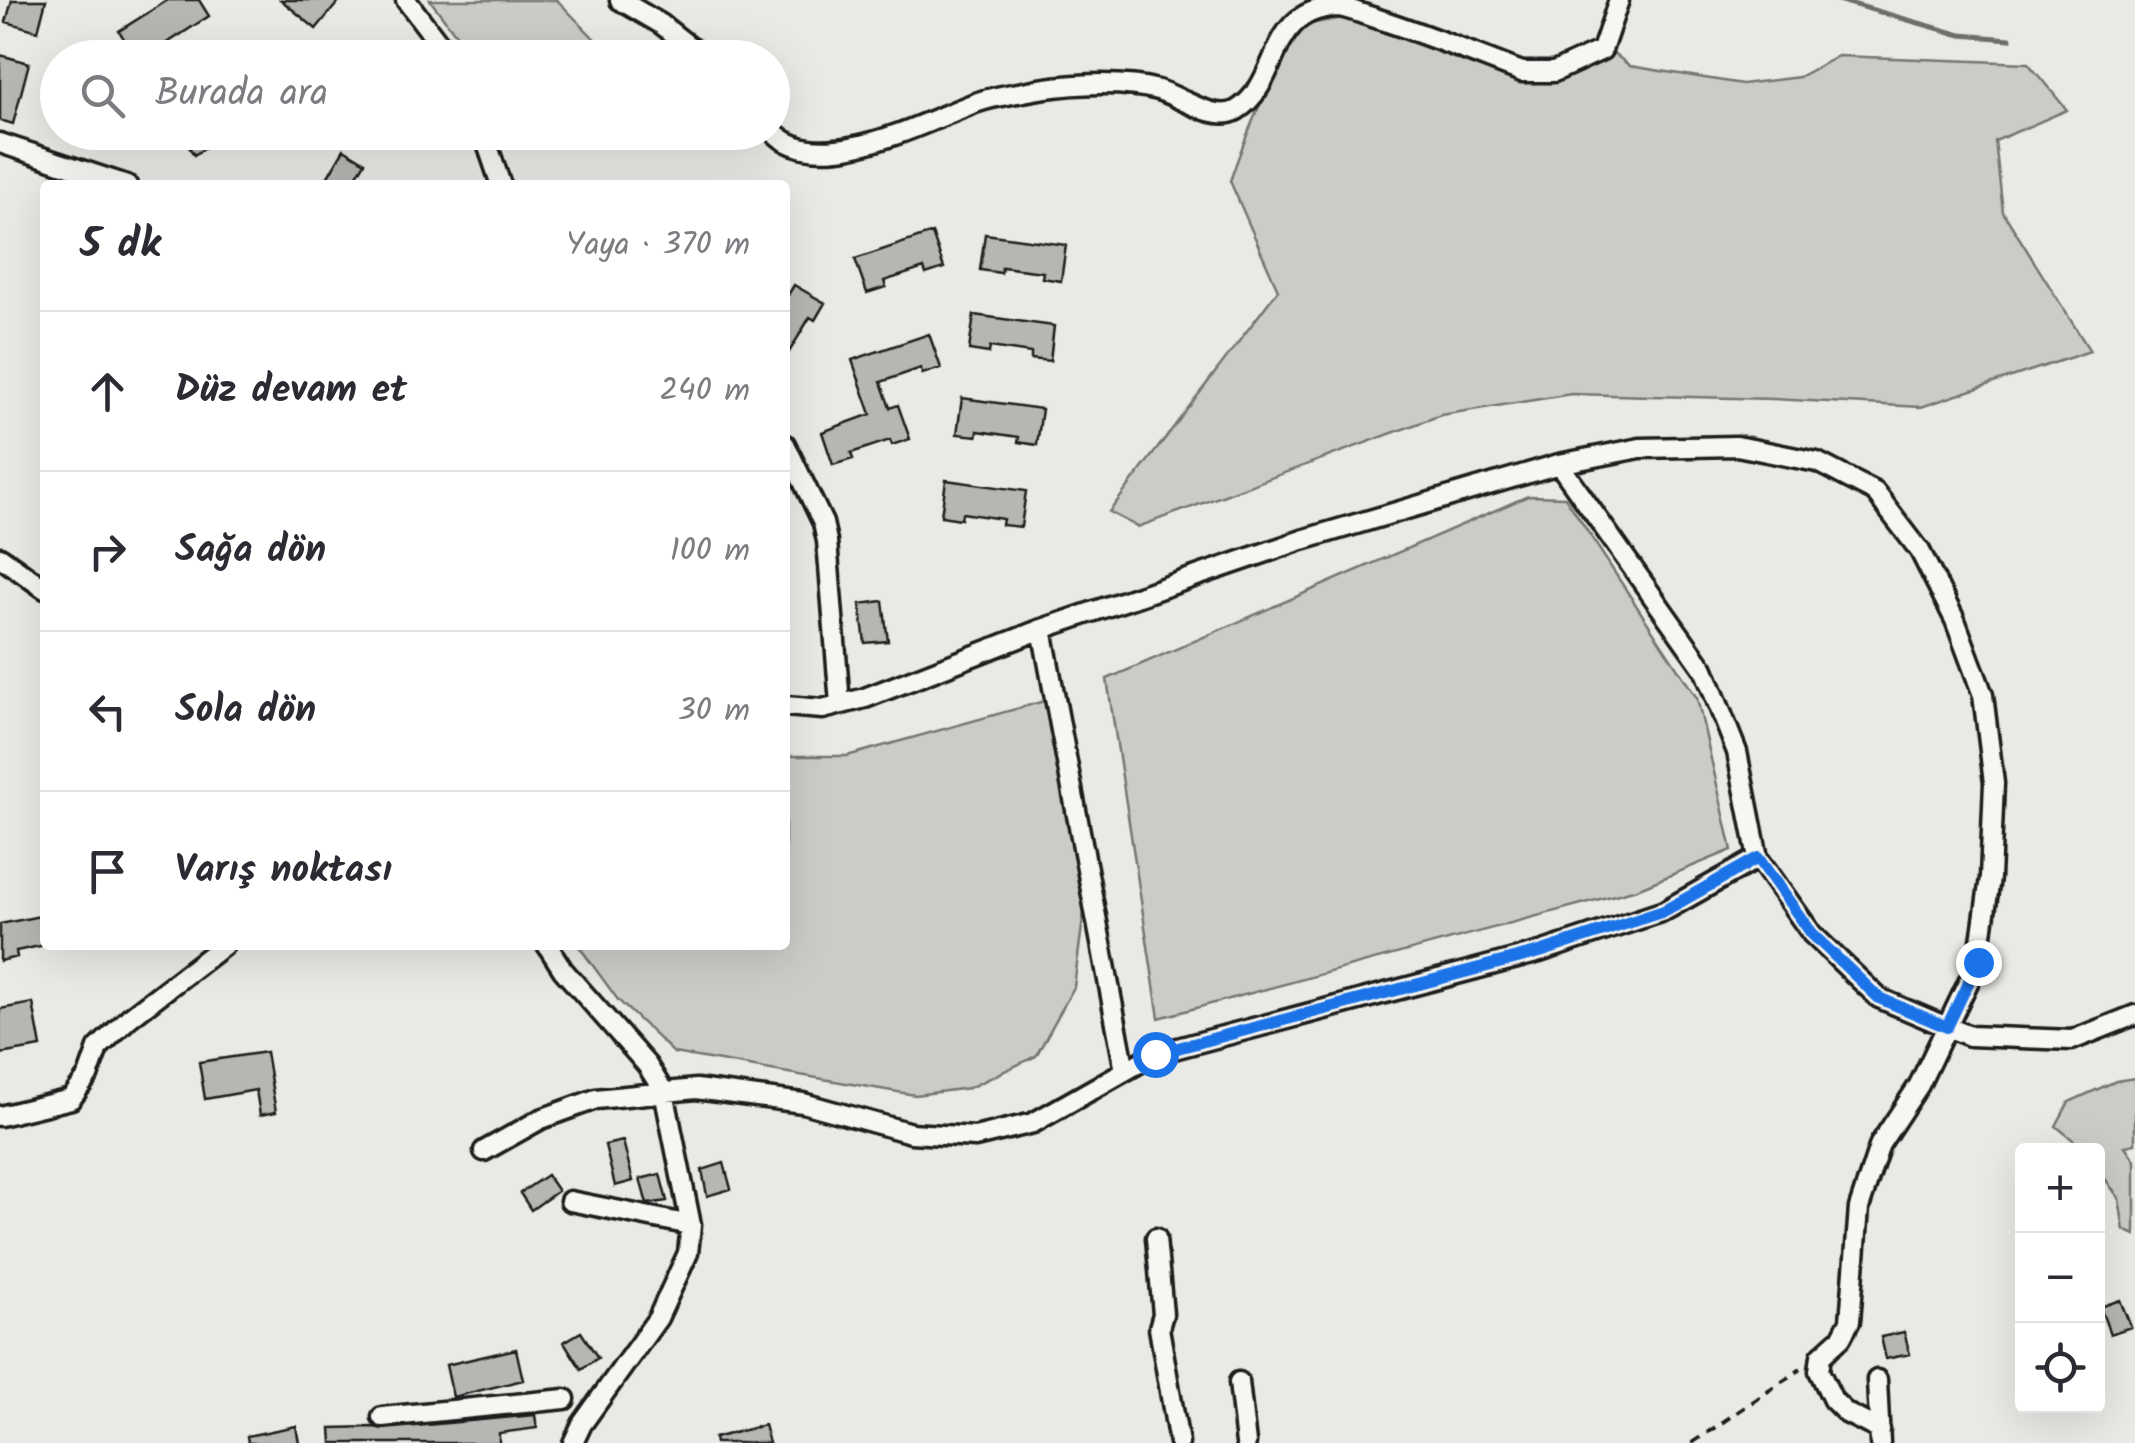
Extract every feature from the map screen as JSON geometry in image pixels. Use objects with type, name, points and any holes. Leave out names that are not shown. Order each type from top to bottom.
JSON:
[{"type":"street","points":[[406,0],[436,40]]},
{"type":"street","points":[[620,0],[681,40]]},
{"type":"street","points":[[790,144],[808,149],[848,147],[896,136],[981,101],[1070,84],[1156,90],[1218,114],[1236,112],[1260,86],[1289,26],[1304,14],[1338,7],[1522,72],[1554,72],[1602,50],[1619,0]]},
{"type":"street","points":[[0,143],[112,180]]},
{"type":"street","points":[[489,150],[499,180]]},
{"type":"street","points":[[790,706],[822,709],[840,704],[1042,629],[1302,540],[1559,464],[1640,448],[1736,446],[1817,462],[1875,492],[1920,551],[1956,620],[1983,694],[1994,782],[1990,878],[1978,962],[1919,1085],[1880,1144],[1859,1208],[1850,1321],[1820,1364],[1833,1400],[1880,1437]]},
{"type":"street","points":[[790,454],[823,523],[827,542],[840,704]]},
{"type":"street","points":[[1559,464],[1704,669],[1737,752],[1758,858],[1812,934],[1879,998],[1970,1036],[2072,1040],[2135,1014]]},
{"type":"street","points":[[0,558],[40,585]]},
{"type":"street","points":[[1042,629],[1125,1071]]},
{"type":"street","points":[[484,1151],[540,1119],[596,1100],[696,1089],[803,1102],[911,1133],[975,1136],[1032,1124],[1155,1054],[1540,952],[1664,911],[1758,858]]},
{"type":"street","points":[[0,1116],[71,1099],[88,1076],[98,1048],[129,1018],[217,950]]},
{"type":"street","points":[[550,950],[563,970],[647,1065],[664,1092],[691,1225],[688,1254],[658,1318],[582,1424],[573,1443]]},
{"type":"street","points":[[570,1201],[691,1225]]},
{"type":"street","points":[[1156,1238],[1163,1314],[1159,1328],[1180,1443]]},
{"type":"street","points":[[1877,1380],[1880,1437]]},
{"type":"street","points":[[1239,1382],[1246,1443]]},
{"type":"street","points":[[382,1418],[565,1399]]},
{"type":"path","points":[[1692,1443],[1800,1369],[1820,1364]]},
{"type":"shaded area","points":[[430,0],[557,0],[596,40],[460,40]]},
{"type":"shaded area","points":[[1352,16],[1523,76],[1603,45],[1630,66],[1742,84],[1799,77],[1838,56],[2028,63],[2067,110],[1995,141],[2003,212],[2090,351],[1921,407],[1571,394],[1441,415],[1138,527],[1109,512],[1278,290],[1230,181],[1253,120],[1305,25]]},
{"type":"shaded area","points":[[1528,496],[1565,497],[1697,698],[1732,850],[1637,889],[1159,1018],[1107,679]]},
{"type":"shaded area","points":[[1048,700],[1086,896],[1074,987],[1036,1056],[969,1088],[915,1095],[674,1053],[618,1000],[582,950],[790,950],[790,756],[847,756]]},
{"type":"shaded area","points":[[2135,1078],[2135,1144],[2125,1146],[2135,1161],[2135,1235],[2124,1230],[2119,1199],[2105,1178],[2105,1143],[2077,1143],[2056,1126],[2069,1102],[2116,1081]]},
{"type":"building","points":[[12,0],[46,0],[38,31],[6,22]]},
{"type":"building","points":[[168,0],[199,0],[209,16],[172,40],[125,40],[119,31]]},
{"type":"building","points":[[281,0],[340,0],[316,29]]},
{"type":"building","points":[[0,55],[29,63],[13,124],[0,120]]},
{"type":"building","points":[[343,150],[365,162],[354,180],[326,180]]},
{"type":"building","points":[[932,233],[944,268],[926,274],[924,268],[884,281],[886,287],[867,293],[855,259]]},
{"type":"building","points":[[985,234],[1066,245],[1061,281],[1042,278],[1043,272],[1002,267],[1001,273],[980,270]]},
{"type":"building","points":[[794,285],[825,303],[815,320],[810,317],[790,351],[790,292]]},
{"type":"building","points":[[974,315],[1054,326],[1050,361],[1031,359],[1031,353],[990,347],[989,353],[969,350]]},
{"type":"building","points":[[929,334],[941,368],[922,374],[921,368],[881,382],[890,408],[898,405],[910,439],[892,445],[890,440],[851,453],[853,459],[833,465],[822,432],[871,414],[852,360]]},
{"type":"building","points":[[962,398],[1042,409],[1037,445],[1018,442],[1019,437],[978,431],[977,436],[957,434]]},
{"type":"building","points":[[946,480],[1026,491],[1021,527],[1002,525],[1003,519],[962,513],[961,519],[941,516]]},
{"type":"building","points":[[883,601],[888,641],[865,643],[860,604]]},
{"type":"building","points":[[40,916],[40,946],[16,951],[17,957],[0,961],[0,924]]},
{"type":"building","points":[[33,1003],[41,1047],[0,1054],[0,1009]]},
{"type":"building","points":[[266,1052],[276,1112],[260,1115],[256,1090],[205,1099],[199,1062]]},
{"type":"building","points":[[623,1141],[633,1181],[615,1186],[605,1145]]},
{"type":"building","points":[[724,1163],[731,1189],[707,1196],[702,1170]]},
{"type":"building","points":[[660,1174],[667,1201],[647,1204],[640,1179]]},
{"type":"building","points":[[547,1175],[558,1191],[531,1210],[520,1193]]},
{"type":"building","points":[[2120,1300],[2131,1327],[2110,1334],[2105,1305]]},
{"type":"building","points":[[581,1332],[598,1358],[581,1369],[564,1342]]},
{"type":"building","points":[[1904,1332],[1910,1354],[1886,1359],[1881,1337]]},
{"type":"building","points":[[516,1349],[523,1380],[453,1397],[446,1365]]},
{"type":"building","points":[[535,1415],[537,1428],[499,1433],[499,1443],[332,1443],[331,1428],[383,1429]]},
{"type":"building","points":[[764,1425],[769,1443],[715,1443],[714,1438]]},
{"type":"building","points":[[296,1426],[299,1443],[248,1443],[247,1436]]},
{"type":"waterway","points":[[1838,0],[1961,35],[2010,39]]},
{"type":"route","points":[[1155,1054],[1540,952],[1664,911],[1758,858],[1812,934],[1879,998],[1947,1027],[1978,962]]}]
